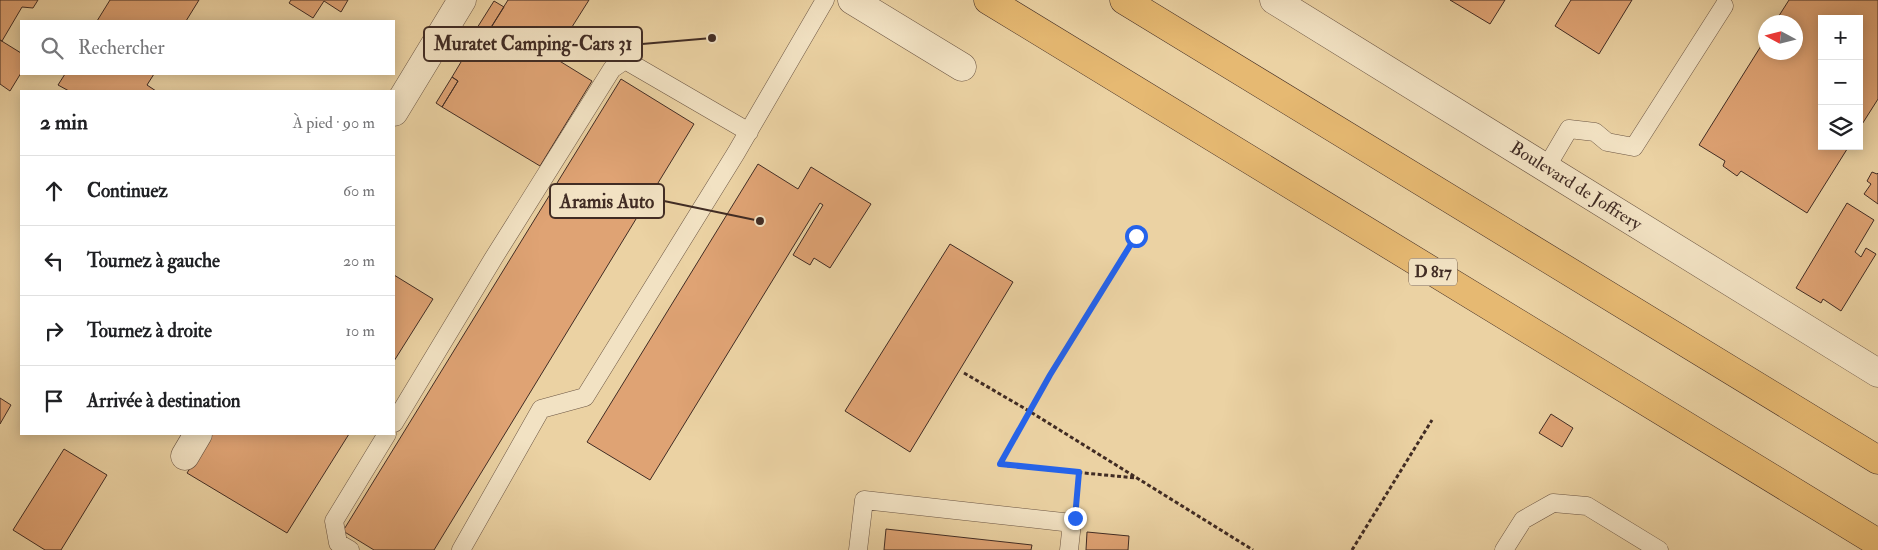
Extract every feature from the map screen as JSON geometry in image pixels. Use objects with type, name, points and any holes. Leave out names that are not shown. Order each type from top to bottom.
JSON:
[{"type":"main road","name":"D 817","points":[[988,0],[1878,544]]},
{"type":"main road","points":[[1124,0],[1878,460]]},
{"type":"street","points":[[395,110],[462,0]]},
{"type":"street","points":[[852,0],[962,67]]},
{"type":"street","name":"Boulevard de Joffrery","points":[[1274,0],[1878,372]]},
{"type":"lane","points":[[461,550],[542,409],[585,397],[749,132],[825,0]]},
{"type":"lane","points":[[1546,168],[1569,129],[1595,132],[1607,142],[1634,147],[1724,6]]},
{"type":"lane","points":[[395,421],[493,258],[612,69],[624,60],[749,132]]},
{"type":"lane","points":[[350,550],[338,543],[334,521],[386,435]]},
{"type":"lane","points":[[858,550],[864,500],[1072,523],[1069,550]]},
{"type":"lane","points":[[1504,550],[1523,520],[1553,503],[1587,506],[1659,550]]},
{"type":"path","points":[[1136,236],[1029,412],[1000,464],[1136,478]]},
{"type":"path","points":[[964,373],[1253,550]]},
{"type":"path","points":[[1352,550],[1432,420]]},
{"type":"path","points":[[1076,508],[1079,472]]},
{"type":"building","points":[[0,0],[38,0],[33,8],[22,7],[2,41],[0,40]]},
{"type":"building","points":[[110,0],[199,0],[187,20],[98,20]]},
{"type":"building","points":[[291,0],[348,0],[341,12],[324,1],[313,18],[289,3]]},
{"type":"building","points":[[508,0],[589,0],[553,57],[592,81],[540,166],[442,107],[458,81],[452,77],[464,57],[470,61]]},
{"type":"building","points":[[1450,0],[1505,0],[1490,24]]},
{"type":"building","points":[[1571,0],[1632,0],[1599,54],[1555,26]]},
{"type":"building","points":[[1789,0],[1878,0],[1878,99],[1863,123],[1863,15],[1818,15],[1818,150],[1846,150],[1807,213],[1741,171],[1737,176],[1723,166],[1725,161],[1699,145],[1758,51],[1758,60],[1803,60],[1803,15],[1779,15]]},
{"type":"building","points":[[494,1],[504,7],[470,61],[460,55]]},
{"type":"building","points":[[0,40],[20,52],[20,75],[10,91],[0,84]]},
{"type":"building","points":[[64,75],[153,75],[147,85],[154,90],[67,90],[58,85]]},
{"type":"building","points":[[452,77],[458,81],[442,107],[436,103]]},
{"type":"building","points":[[621,79],[694,124],[434,550],[374,550],[343,531]]},
{"type":"building","points":[[758,164],[798,189],[811,167],[871,204],[830,268],[814,258],[810,265],[793,255],[823,205],[820,203],[650,480],[587,442]]},
{"type":"building","points":[[1872,172],[1878,173],[1878,204],[1864,194],[1871,184],[1867,181]]},
{"type":"building","points":[[1847,203],[1874,220],[1855,252],[1861,257],[1866,248],[1876,254],[1841,311],[1823,299],[1821,303],[1796,288]]},
{"type":"building","points":[[950,244],[1013,282],[910,452],[845,411]]},
{"type":"building","points":[[395,276],[433,299],[395,359]]},
{"type":"building","points":[[0,398],[11,405],[0,424]]},
{"type":"building","points":[[1551,414],[1573,428],[1562,447],[1539,433]]},
{"type":"building","points":[[211,435],[348,435],[287,533],[187,473]]},
{"type":"building","points":[[64,449],[107,475],[61,550],[45,550],[13,530]]},
{"type":"building","points":[[886,529],[1032,545],[1031,550],[884,550]]},
{"type":"building","points":[[1087,532],[1129,536],[1128,550],[1086,550]]},
{"type":"place","name":"Muratet Camping-Cars 31","points":[[712,38]]},
{"type":"place","name":"Aramis Auto","points":[[760,221]]},
{"type":"route","points":[[1075,518],[1079,472],[1000,464],[1050,375],[1136,236]]}]
